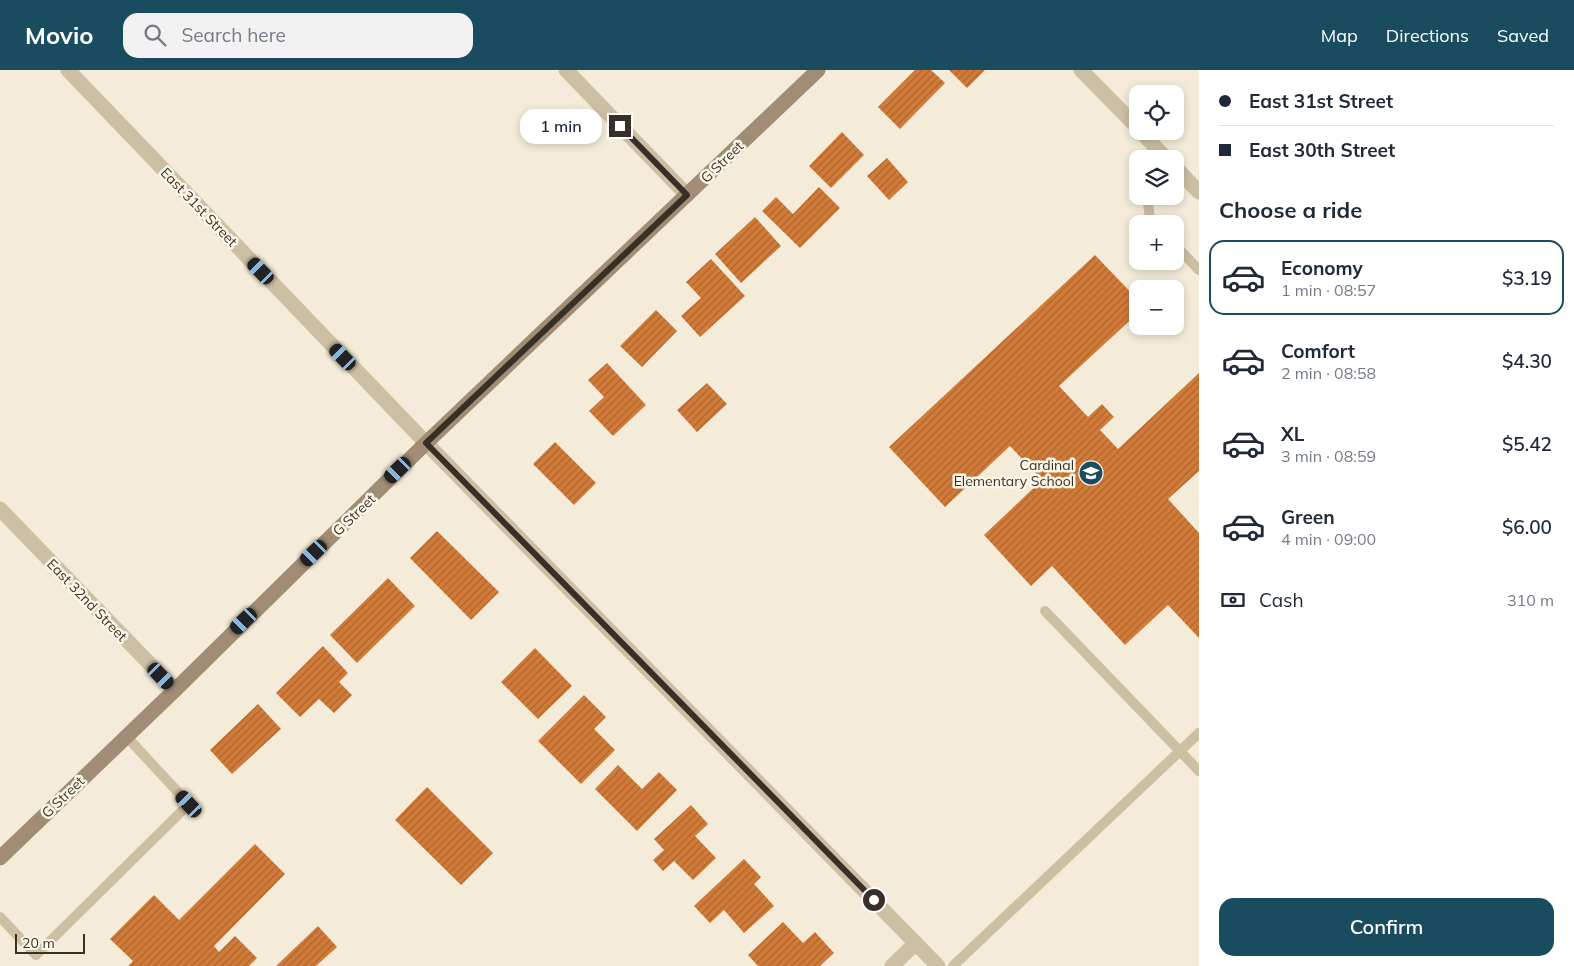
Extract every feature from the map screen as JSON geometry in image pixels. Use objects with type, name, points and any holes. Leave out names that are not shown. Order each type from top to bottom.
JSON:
[{"type":"main road","name":"G Street","points":[[0,858],[175,690],[426,443],[818,70]]},
{"type":"street","name":"East 31st Street","points":[[68,70],[426,443],[938,966]]},
{"type":"street","points":[[566,70],[687,195]]},
{"type":"street","points":[[1081,70],[1129,119]]},
{"type":"street","points":[[1147,140],[1155,150]]},
{"type":"street","points":[[1184,176],[1199,192]]},
{"type":"street","name":"East 32nd Street","points":[[0,509],[175,690]]},
{"type":"street","points":[[892,966],[916,943]]},
{"type":"lane","points":[[1184,254],[1199,270]]},
{"type":"lane","points":[[1045,611],[1199,771]]},
{"type":"lane","points":[[953,966],[1199,733]]},
{"type":"lane","points":[[0,917],[36,955],[189,804],[126,736]]},
{"type":"building","points":[[915,70],[931,70],[945,83],[900,129],[878,107]]},
{"type":"building","points":[[949,70],[985,70],[967,88]]},
{"type":"building","points":[[842,132],[864,155],[831,188],[809,166]]},
{"type":"building","points":[[887,158],[908,182],[889,200],[867,176]]},
{"type":"building","points":[[819,187],[840,208],[800,248],[762,211],[776,197],[793,214]]},
{"type":"building","points":[[755,217],[781,246],[741,283],[715,254]]},
{"type":"building","points":[[1095,255],[1129,291],[1129,321],[1059,386],[1088,417],[1102,404],[1114,417],[1100,430],[1118,449],[1199,373],[1199,471],[1168,499],[1199,533],[1199,638],[1168,605],[1125,645],[1052,566],[1031,586],[984,535],[1042,480],[1010,446],[945,507],[889,447]]},
{"type":"building","points":[[711,259],[745,296],[700,337],[681,316],[701,298],[686,282]]},
{"type":"building","points":[[656,310],[677,331],[642,367],[620,346]]},
{"type":"building","points":[[607,363],[646,405],[613,436],[589,411],[604,397],[588,380]]},
{"type":"building","points":[[707,383],[727,404],[697,432],[677,410]]},
{"type":"building","points":[[555,442],[596,483],[574,505],[533,464]]},
{"type":"building","points":[[437,531],[499,592],[471,620],[410,558]]},
{"type":"building","points":[[388,578],[415,606],[357,663],[330,635]]},
{"type":"building","points":[[323,646],[348,673],[339,682],[352,695],[334,713],[319,699],[300,717],[276,693]]},
{"type":"building","points":[[535,648],[572,686],[538,719],[501,682]]},
{"type":"building","points":[[584,695],[606,717],[594,729],[615,750],[581,784],[538,741]]},
{"type":"building","points":[[258,704],[281,729],[232,774],[210,750]]},
{"type":"building","points":[[618,765],[642,789],[659,772],[677,790],[637,831],[595,789]]},
{"type":"building","points":[[427,787],[493,853],[461,885],[395,820]]},
{"type":"building","points":[[691,805],[708,824],[695,836],[716,858],[693,880],[674,861],[663,871],[653,860],[664,850],[654,839]]},
{"type":"building","points":[[255,844],[285,874],[214,946],[219,952],[235,936],[257,958],[249,966],[128,966],[133,961],[110,939],[154,895],[179,920]]},
{"type":"building","points":[[744,859],[761,877],[754,884],[774,906],[744,933],[724,910],[710,923],[694,906]]},
{"type":"building","points":[[783,922],[803,943],[815,932],[834,953],[820,966],[758,966],[748,955]]},
{"type":"building","points":[[318,926],[337,947],[316,966],[276,966]]},
{"type":"place","name":"Cardinal Elementary School","points":[[1091,473]]},
{"type":"route","points":[[620,126],[687,195],[426,443],[874,900]]}]
